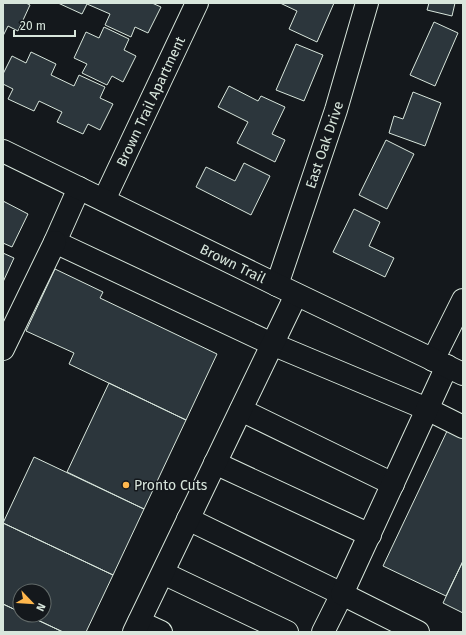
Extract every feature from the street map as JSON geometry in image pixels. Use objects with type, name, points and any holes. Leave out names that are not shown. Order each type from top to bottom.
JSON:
[{"type":"main road","name":"Brown Trail Apartment","points":[[104,200],[197,3]]},
{"type":"main road","name":"East Oak Drive","points":[[277,285],[336,110],[367,3]]},
{"type":"main road","name":"Brown Trail","points":[[3,151],[296,295],[448,367]]},
{"type":"main road","points":[[3,349],[55,242],[79,188]]},
{"type":"main road","points":[[55,242],[272,344],[427,409],[463,428]]},
{"type":"main road","points":[[161,632],[137,627],[296,295]]},
{"type":"main road","points":[[323,632],[448,367],[463,300]]},
{"type":"main road","points":[[241,410],[393,484]]},
{"type":"main road","points":[[215,463],[370,535]]},
{"type":"main road","points":[[188,519],[418,632]]},
{"type":"main road","points":[[163,573],[287,632]]},
{"type":"building","points":[[3,3],[26,3],[30,5],[18,31],[8,26],[3,36]]},
{"type":"building","points":[[58,3],[152,3],[161,7],[148,33],[135,27],[131,37],[105,25],[110,14],[87,4],[82,14]]},
{"type":"building","points":[[280,3],[334,3],[317,42],[289,29],[297,11]]},
{"type":"building","points":[[429,3],[455,3],[452,16],[427,10]]},
{"type":"building","points":[[434,22],[458,33],[435,86],[410,75]]},
{"type":"building","points":[[104,27],[129,39],[124,50],[136,56],[123,82],[112,76],[107,85],[82,73],[87,64],[74,58],[86,32],[99,38]]},
{"type":"building","points":[[296,44],[323,55],[304,101],[276,90]]},
{"type":"building","points":[[31,52],[56,64],[51,75],[74,86],[79,75],[105,87],[100,98],[113,104],[100,130],[88,124],[83,134],[57,122],[62,112],[39,101],[34,111],[8,99],[13,89],[3,84],[3,74],[12,56],[26,63]]},
{"type":"building","points":[[229,86],[258,101],[261,96],[285,107],[272,134],[285,140],[275,162],[237,143],[248,122],[218,107]]},
{"type":"building","points":[[413,92],[441,103],[425,146],[389,133],[394,116],[403,119]]},
{"type":"building","points":[[386,140],[414,154],[387,209],[359,195]]},
{"type":"building","points":[[244,163],[270,176],[251,215],[196,187],[206,167],[235,181]]},
{"type":"building","points":[[3,201],[28,214],[12,247],[3,243]]},
{"type":"building","points":[[354,209],[380,222],[369,246],[394,258],[385,277],[333,252]]},
{"type":"building","points":[[3,253],[14,258],[3,282]]},
{"type":"building","points":[[55,269],[103,292],[100,298],[217,354],[186,420],[69,364],[74,353],[26,331]]},
{"type":"building","points":[[109,383],[186,420],[144,509],[67,472]]},
{"type":"building","points":[[448,429],[463,436],[463,561],[446,596],[383,566]]},
{"type":"building","points":[[34,457],[144,509],[113,575],[3,523]]},
{"type":"building","points":[[3,523],[113,575],[86,632],[63,632],[44,623],[52,623],[52,583],[12,583],[12,608],[3,604]]},
{"type":"building","points":[[463,561],[463,613],[443,603]]},
{"type":"building","points":[[3,604],[12,608],[12,623],[44,623],[63,632],[3,632]]},
{"type":"place","name":"Pronto Cuts","points":[[126,485]]}]
